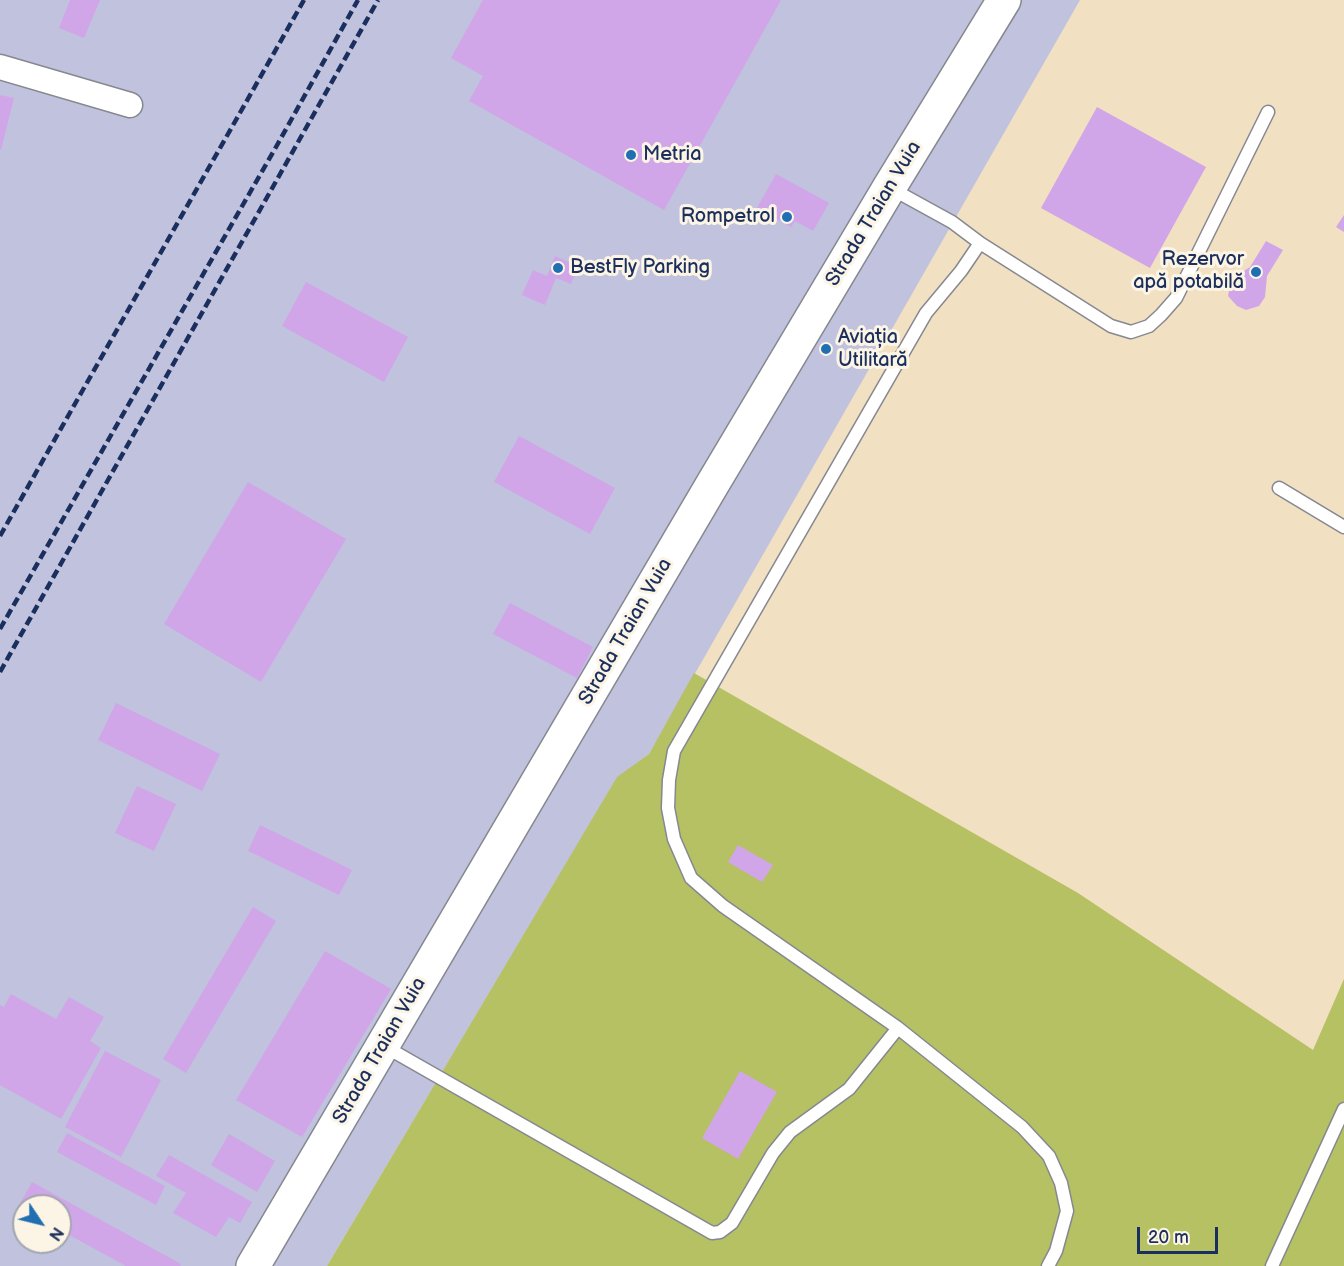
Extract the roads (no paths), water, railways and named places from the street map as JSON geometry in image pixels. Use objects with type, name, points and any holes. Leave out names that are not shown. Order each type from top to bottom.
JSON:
[{"type":"main road","name":"Strada Traian Vuia","points":[[253,1266],[890,188],[1004,0]]},
{"type":"street","points":[[0,67],[130,105]]},
{"type":"lane","points":[[890,188],[951,222],[980,243],[1111,326],[1131,332],[1149,326],[1176,298],[1268,112]]},
{"type":"lane","points":[[980,243],[961,271],[926,313],[674,751],[669,780],[668,808],[674,839],[692,878],[723,906],[897,1028],[1022,1127],[1049,1156],[1061,1183],[1067,1211],[1056,1251],[1048,1266]]},
{"type":"lane","points":[[1278,488],[1344,527]]},
{"type":"lane","points":[[383,1046],[712,1233],[720,1232],[732,1223],[773,1153],[790,1132],[849,1089],[897,1028]]},
{"type":"lane","points":[[1272,1266],[1344,1109]]},
{"type":"railway","points":[[0,536],[304,0]]},
{"type":"railway","points":[[0,629],[358,0]]},
{"type":"railway","points":[[0,672],[378,0]]},
{"type":"place","name":"Metria","points":[[631,155]]},
{"type":"place","name":"Rompetrol","points":[[787,217]]},
{"type":"place","name":"BestFly Parking","points":[[558,268]]},
{"type":"place","name":"Rezervor apă potabilă","points":[[1256,272]]},
{"type":"place","name":"Aviația Utilitară","points":[[826,349]]}]
